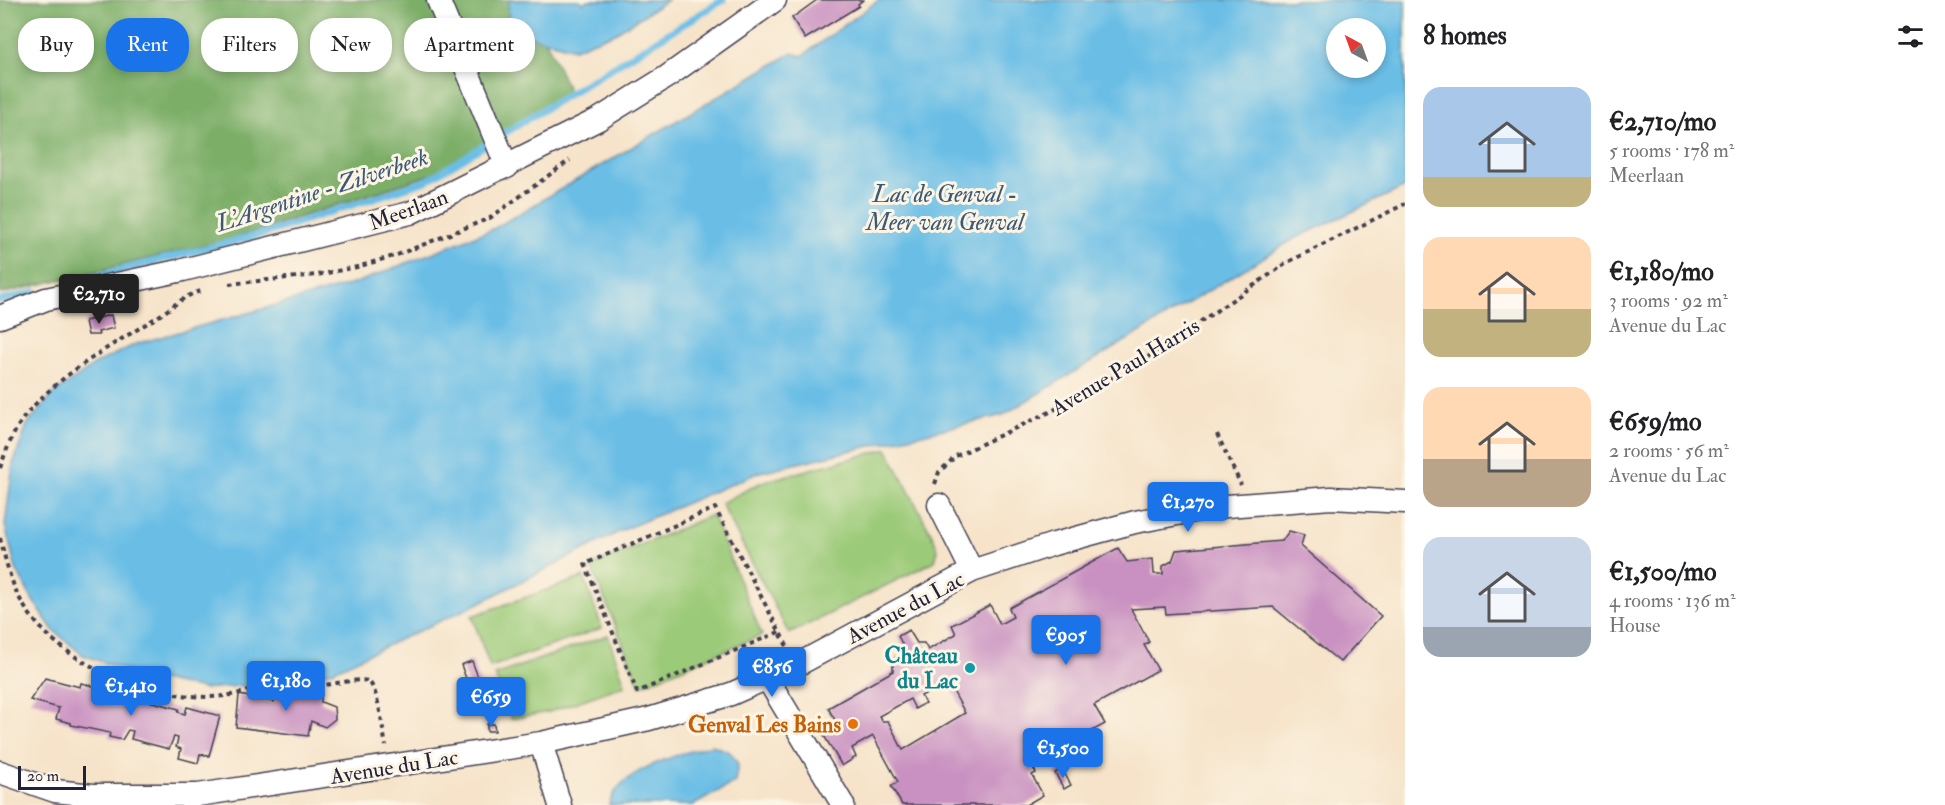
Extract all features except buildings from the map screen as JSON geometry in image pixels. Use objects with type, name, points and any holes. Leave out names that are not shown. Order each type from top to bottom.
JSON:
[{"type":"street","points":[[438,0],[505,161]]},
{"type":"street","name":"Meerlaan","points":[[0,317],[46,299],[183,270],[410,213],[505,161],[599,119],[668,76],[775,0]]},
{"type":"street","name":"Avenue du Lac","points":[[0,772],[55,791],[93,795],[198,795],[390,768],[542,742],[649,719],[731,694],[797,665],[972,571],[1054,544],[1135,522],[1214,507],[1331,498],[1405,502]]},
{"type":"street","points":[[939,505],[972,571]]},
{"type":"street","points":[[767,678],[843,805]]},
{"type":"street","points":[[542,742],[560,805]]},
{"type":"path","name":"Avenue Paul Harris","points":[[939,505],[934,480],[956,456],[1062,406],[1142,361],[1290,261],[1405,204]]},
{"type":"path","points":[[1217,434],[1250,504]]},
{"type":"path","points":[[779,632],[637,692],[585,564],[715,508],[797,665]]},
{"type":"path","points":[[0,538],[9,576],[24,606],[40,627],[65,649],[88,664],[138,685],[163,692],[212,697],[271,687],[346,684],[361,679],[366,680],[375,690],[390,768]]},
{"type":"green space","points":[[0,0],[527,0],[570,93],[448,169],[232,239],[0,294]]},
{"type":"green space","points":[[887,449],[934,539],[938,550],[935,561],[789,634],[721,503],[762,482]]},
{"type":"green space","points":[[712,515],[762,635],[640,686],[591,566]]},
{"type":"green space","points":[[584,577],[602,628],[490,667],[472,616]]},
{"type":"green space","points":[[608,635],[625,685],[549,712],[511,719],[495,675]]},
{"type":"water","points":[[509,0],[580,0],[583,3],[588,0],[668,0],[615,33],[574,49],[535,38],[535,18],[508,18]]},
{"type":"water","name":"Lac de Genval - Meer van Genval","points":[[879,0],[1405,0],[1405,187],[1294,239],[1003,415],[760,472],[625,529],[477,604],[332,671],[264,684],[203,689],[142,676],[83,655],[53,630],[32,599],[16,569],[5,525],[13,464],[27,425],[53,394],[97,363],[136,344],[356,283],[495,228],[792,53],[802,56]]},
{"type":"water","points":[[712,745],[730,752],[738,764],[735,782],[694,805],[609,805],[614,793],[637,773],[668,758]]},
{"type":"waterway","name":"L'Argentine - Zilverbeek","points":[[78,281],[266,233],[426,181],[723,0]]},
{"type":"waterway","name":"L'Argentine - Zilverbeek","points":[[0,301],[35,292]]},
{"type":"place","name":"Château du Lac","points":[[970,668]]},
{"type":"place","name":"Genval Les Bains","points":[[853,724]]}]
